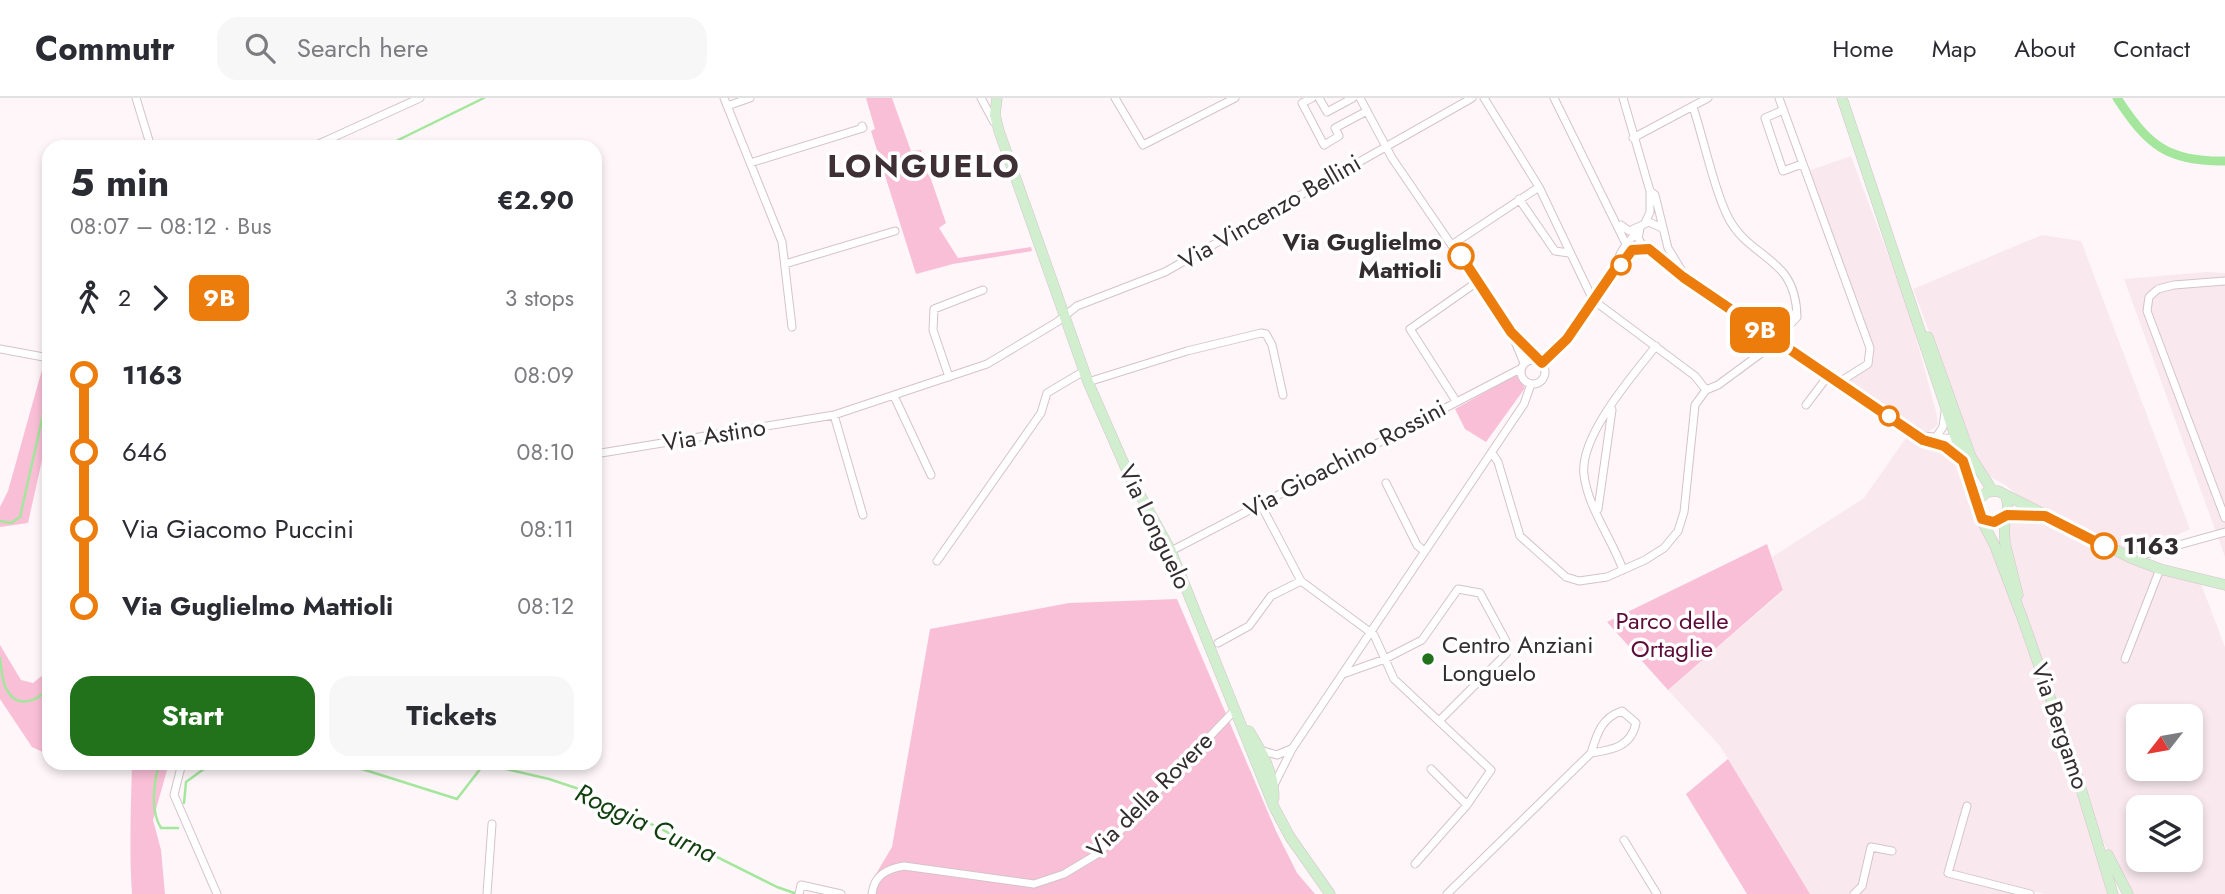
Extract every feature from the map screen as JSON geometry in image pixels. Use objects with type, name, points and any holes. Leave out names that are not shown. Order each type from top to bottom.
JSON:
[{"type":"main road","points":[[997,98],[995,115],[999,131]]},
{"type":"main road","points":[[1842,98],[1956,439],[1967,459],[1992,490],[2006,497],[2132,558],[2160,569],[2225,585]]},
{"type":"main road","name":"Via Longuelo","points":[[999,131],[1088,382],[1128,473],[1171,551],[1274,807],[1290,837],[1330,894]]},
{"type":"main road","points":[[1911,300],[1937,356],[1982,519],[1994,522],[2005,517],[2045,516]]},
{"type":"main road","points":[[1977,501],[1992,490]]},
{"type":"main road","points":[[2005,517],[2006,497]]},
{"type":"main road","name":"Via Bergamo","points":[[2005,517],[2005,543],[2023,620]]},
{"type":"main road","name":"Via Bergamo","points":[[1982,519],[2023,620],[2096,832],[2113,894]]},
{"type":"main road","name":"Via Longuelo","points":[[1224,685],[1261,751],[1274,785]]},
{"type":"main road","points":[[1274,785],[1274,807]]},
{"type":"main road","name":"Via Bergamo","points":[[2096,832],[2127,894]]},
{"type":"street","points":[[136,98],[149,140]]},
{"type":"street","points":[[327,140],[420,98]]},
{"type":"street","points":[[750,98],[726,102],[782,242],[792,327]]},
{"type":"street","name":"Via Longuelo","points":[[981,98],[999,131]]},
{"type":"street","points":[[1115,98],[1143,145],[1234,98]]},
{"type":"street","points":[[1311,98],[1302,103],[1324,145],[1339,136],[1335,128],[1367,111]]},
{"type":"street","points":[[1319,98],[1327,112],[1353,98]]},
{"type":"street","points":[[1274,785],[1292,749],[1524,404],[1531,384],[1543,379],[1545,372],[1511,332],[1477,282],[1386,147],[1360,98]]},
{"type":"street","name":"Via Vincenzo Bellini","points":[[1064,317],[1077,306],[1165,272],[1472,98]]},
{"type":"street","points":[[1484,98],[1539,187],[1593,300],[1695,376],[1706,390]]},
{"type":"street","points":[[1554,98],[1618,222],[1626,244]]},
{"type":"street","points":[[1617,266],[1616,261],[1626,244],[1650,212],[1650,191],[1623,98]]},
{"type":"street","points":[[1633,138],[1708,98]]},
{"type":"street","points":[[1779,98],[1870,348],[1868,364],[1839,383]]},
{"type":"street","points":[[1492,453],[1498,461],[1520,536],[1566,576],[1578,581],[1607,577],[1664,548],[1678,531],[1684,512],[1695,405],[1706,390],[1718,385],[1776,341],[1797,317],[1791,287],[1778,263],[1739,234],[1728,218],[1693,107]]},
{"type":"street","points":[[1783,110],[1765,118],[1783,172],[1802,164]]},
{"type":"street","points":[[750,163],[863,127]]},
{"type":"street","points":[[1453,244],[1539,187]]},
{"type":"street","points":[[1650,191],[1656,195],[1671,256],[1686,277]]},
{"type":"street","points":[[1519,199],[1555,251],[1569,253]]},
{"type":"street","points":[[1618,222],[1629,231],[1654,222],[1664,232]]},
{"type":"street","points":[[1642,226],[1640,242],[1686,277],[1915,435],[1944,446],[1967,459]]},
{"type":"street","points":[[786,264],[895,231]]},
{"type":"street","points":[[1522,366],[1538,361],[1567,339],[1617,266],[1621,265],[1632,250],[1660,246],[1664,232]]},
{"type":"street","points":[[2225,281],[2158,289],[2149,297],[2147,311],[2225,519]]},
{"type":"street","points":[[1456,401],[1410,329],[1477,282]]},
{"type":"street","points":[[949,377],[933,330],[934,309],[983,290]]},
{"type":"street","name":"Via Astino","points":[[602,453],[834,415],[987,364],[1064,317]]},
{"type":"street","points":[[1511,332],[1522,366],[1522,379],[1531,384]]},
{"type":"street","points":[[1088,382],[1187,351],[1261,333],[1266,334],[1272,345],[1283,395]]},
{"type":"street","points":[[1623,570],[1597,513],[1584,476],[1584,461],[1590,442],[1612,406],[1656,346]]},
{"type":"street","points":[[0,349],[42,357]]},
{"type":"street","name":"Via Gioachino Rossini","points":[[1171,551],[1522,366]]},
{"type":"street","points":[[937,561],[1041,413],[1047,393],[1084,371]]},
{"type":"street","points":[[1806,405],[1828,376]]},
{"type":"street","points":[[894,396],[931,475]]},
{"type":"street","points":[[1597,513],[1612,406]]},
{"type":"street","points":[[1936,437],[1943,427],[1946,408]]},
{"type":"street","points":[[834,415],[863,515]]},
{"type":"street","points":[[1915,435],[1956,439]]},
{"type":"street","points":[[1386,482],[1418,545],[1424,551]]},
{"type":"street","points":[[1261,505],[1301,581],[1374,635],[1394,680],[1491,770],[1468,805],[1415,864]]},
{"type":"street","points":[[2132,558],[2225,532]]},
{"type":"street","points":[[2125,660],[2160,569]]},
{"type":"street","points":[[1218,643],[1250,626],[1271,596],[1301,581]]},
{"type":"street","points":[[1341,675],[1385,659],[1422,640],[1458,589],[1480,593],[1506,641],[1506,654],[1440,720]]},
{"type":"street","name":"Via della Rovere","points":[[872,894],[877,878],[888,869],[904,866],[1034,884],[1064,874],[1100,853],[1234,711]]},
{"type":"street","points":[[1447,894],[1591,753],[1598,728],[1613,713],[1622,711],[1631,716],[1636,723],[1634,734],[1618,749],[1591,753]]},
{"type":"street","points":[[1243,730],[1261,751],[1277,755],[1292,749]]},
{"type":"street","points":[[1431,769],[1468,805]]},
{"type":"street","points":[[180,770],[174,795],[218,894]]},
{"type":"street","points":[[1967,806],[1948,873],[2030,894]]},
{"type":"street","points":[[487,894],[492,824]]},
{"type":"street","points":[[1625,840],[1657,894]]},
{"type":"street","points":[[1854,894],[1862,886],[1871,847],[1892,852]]},
{"type":"street","points":[[799,894],[801,885],[841,894]]},
{"type":"shaded area","points":[[1851,156],[1907,305],[1936,411],[1938,425],[1927,433],[1917,433],[1844,384],[1869,367],[1874,359],[1808,171]]},
{"type":"shaded area","points":[[2042,235],[2081,241],[2190,529],[2132,555],[2025,502],[2007,486],[1982,472],[1913,289]]},
{"type":"shaded area","points":[[2206,272],[2225,273],[2225,557],[2124,279]]},
{"type":"shaded area","points":[[1908,435],[1922,444],[1944,450],[1961,465],[1973,510],[1992,548],[2021,624],[2093,833],[2109,894],[2045,894],[2031,891],[2030,894],[1810,894],[1720,746],[1668,690],[1783,591],[1772,557],[1864,498]]},
{"type":"shaded area","points":[[2044,517],[2149,570],[2201,584],[2225,647],[2225,894],[2130,894],[2098,832],[2025,620],[2007,544],[2011,518]]},
{"type":"green space","points":[[866,98],[892,98],[911,151],[921,150],[946,223],[939,228],[958,258],[1031,247],[1032,251],[953,264],[916,274],[871,131],[875,129]]},
{"type":"green space","points":[[42,370],[42,460],[28,523],[0,527],[0,507],[8,491]]},
{"type":"green space","points":[[1516,375],[1525,388],[1486,442],[1465,429],[1455,409]]},
{"type":"green space","name":"Parco delle Ortaglie","points":[[1767,544],[1783,590],[1668,690],[1607,622]]},
{"type":"green space","points":[[1177,599],[1276,831],[1297,873],[1315,894],[870,894],[873,879],[892,847],[930,629],[1069,603]]},
{"type":"green space","points":[[0,645],[21,680],[33,683],[42,676],[42,752],[32,747],[0,699]]},
{"type":"green space","points":[[1728,759],[1810,894],[1747,894],[1686,794]]},
{"type":"green space","points":[[132,770],[167,770],[153,820],[161,850],[165,894],[132,894]]},
{"type":"waterway","name":"Roggia Curna","points":[[398,140],[484,98]]},
{"type":"waterway","points":[[2117,98],[2139,128],[2161,148],[2188,158],[2225,161]]},
{"type":"waterway","name":"Roggia Curna","points":[[0,521],[11,523],[20,517],[42,419]]},
{"type":"waterway","name":"Roggia Curna","points":[[0,658],[2,676],[9,694],[20,701],[33,700],[42,694]]},
{"type":"waterway","name":"Roggia Curna","points":[[158,770],[155,813],[161,828],[178,828]]},
{"type":"waterway","name":"Roggia Curna","points":[[184,803],[186,782],[202,770]]},
{"type":"waterway","name":"Roggia Curna","points":[[365,770],[457,799],[479,770]]},
{"type":"waterway","name":"Roggia Curna","points":[[510,770],[585,791],[777,887],[797,894]]},
{"type":"bus line","name":"9B","points":[[1461,256],[1511,332],[1535,359],[1542,363],[1567,339],[1617,266],[1621,265],[1632,250],[1649,249],[1683,277],[1776,341],[1923,440],[1944,446],[1963,461],[1982,519],[1994,522],[2007,515],[2045,516],[2104,546]]},
{"type":"place","name":"Via Guglielmo Mattioli","points":[[1461,256]]},
{"type":"place","name":"1163","points":[[2104,546]]},
{"type":"place","name":"Centro Anziani Longuelo","points":[[1428,659]]},
{"type":"district","name":"LONGUELO","points":[[924,166]]}]
